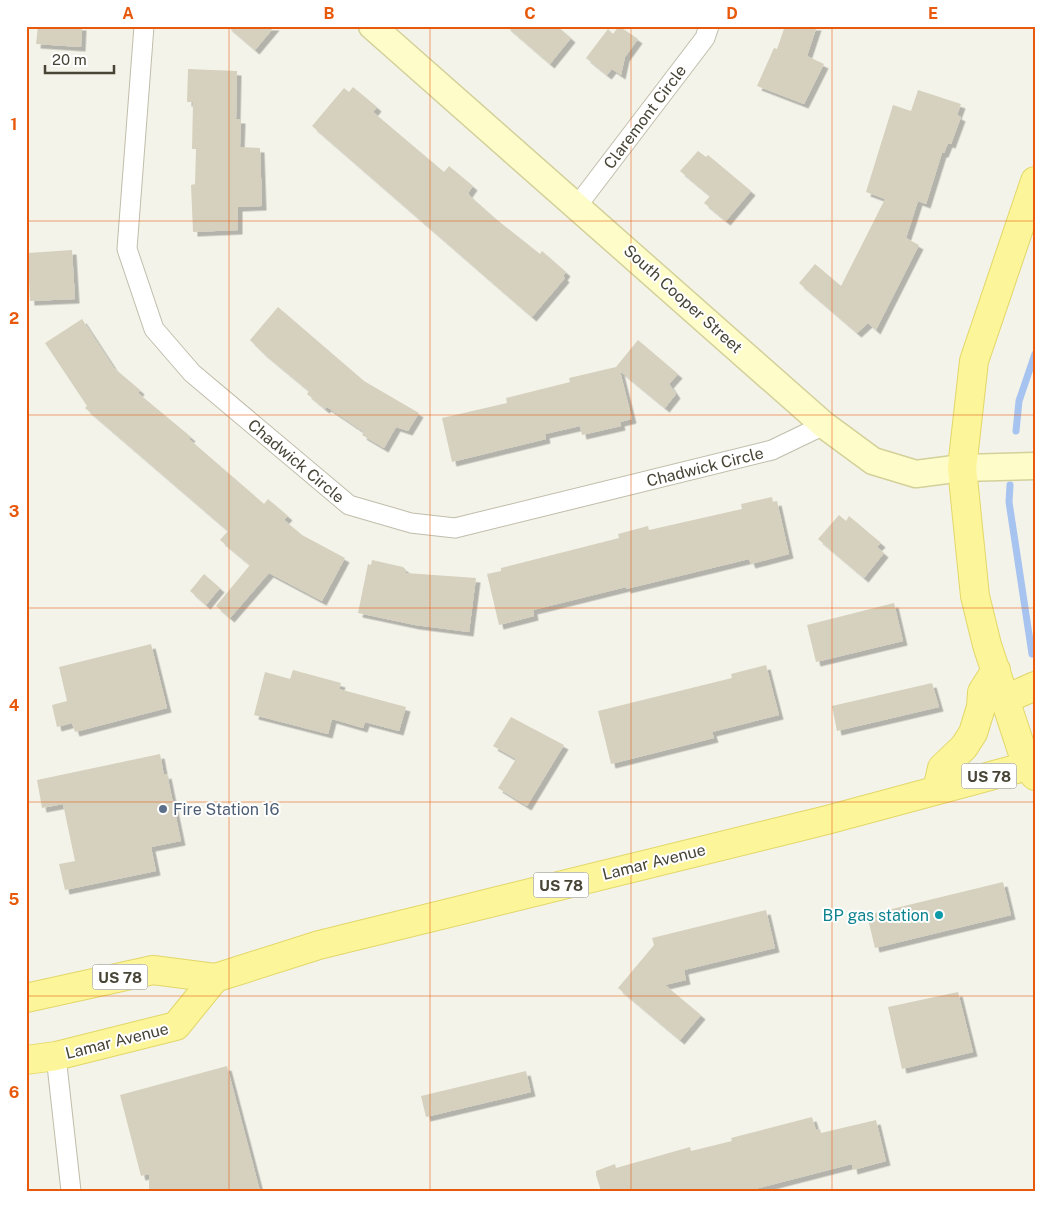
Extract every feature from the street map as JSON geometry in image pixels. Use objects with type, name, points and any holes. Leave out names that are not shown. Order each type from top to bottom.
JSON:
[{"type":"main road","points":[[1032,768],[996,670],[975,596],[962,468],[974,361],[1035,181]]},
{"type":"main road","points":[[937,790],[942,768],[964,747],[973,733],[981,707],[982,692],[996,670]]},
{"type":"main road","points":[[1006,699],[1035,686]]},
{"type":"main road","name":"Lamar Avenue","points":[[26,998],[153,970],[216,978],[319,945],[827,820],[937,790],[1032,768]]},
{"type":"main road","name":"Lamar Avenue","points":[[26,1060],[56,1056],[176,1026],[216,978]]},
{"type":"street","name":"Chadwick Circle","points":[[144,26],[127,249],[154,329],[192,373],[349,505],[411,523],[455,528],[772,450],[824,425]]},
{"type":"street","name":"South Cooper Street","points":[[372,26],[824,425],[873,461],[916,474],[962,468],[1035,466]]},
{"type":"street","name":"Claremont Circle","points":[[577,206],[704,38],[709,26]]},
{"type":"street","points":[[56,1056],[71,1191]]},
{"type":"building","points":[[38,26],[82,26],[81,47],[36,44]]},
{"type":"building","points":[[227,26],[275,26],[255,50]]},
{"type":"building","points":[[506,26],[557,26],[571,38],[550,64]]},
{"type":"building","points":[[619,26],[638,39],[625,57],[621,75],[612,69],[607,75],[586,58],[608,29],[613,34]]},
{"type":"building","points":[[785,26],[817,26],[807,56],[824,64],[804,104],[757,86],[774,48],[777,49]]},
{"type":"building","points":[[188,69],[237,71],[236,119],[241,119],[240,147],[260,148],[262,206],[238,207],[238,230],[193,232],[191,185],[195,184],[196,149],[192,149],[193,102],[187,102]]},
{"type":"building","points":[[353,87],[377,107],[373,112],[444,172],[449,166],[473,186],[468,193],[470,196],[496,219],[540,254],[542,251],[566,272],[563,276],[565,278],[532,317],[312,126],[344,88],[349,92]]},
{"type":"building","points":[[918,90],[961,104],[957,115],[961,117],[951,144],[948,143],[944,153],[942,153],[926,204],[918,201],[906,238],[919,245],[876,330],[868,323],[857,333],[799,283],[815,264],[841,286],[885,199],[866,192],[893,105],[911,111]]},
{"type":"building","points":[[698,151],[706,157],[708,155],[751,191],[726,221],[704,203],[710,196],[680,171]]},
{"type":"building","points":[[72,250],[75,299],[30,301],[28,253]]},
{"type":"building","points":[[278,307],[364,381],[419,413],[408,431],[396,427],[384,448],[362,435],[364,432],[327,407],[325,409],[307,394],[309,391],[262,352],[250,340]]},
{"type":"building","points":[[82,319],[114,368],[140,390],[138,393],[191,437],[189,439],[264,504],[268,499],[288,516],[284,520],[302,535],[345,558],[322,601],[269,573],[230,618],[216,606],[250,565],[220,540],[228,531],[85,408],[87,406],[45,343]]},
{"type":"building","points":[[638,340],[678,374],[669,384],[676,394],[665,408],[620,371],[632,419],[620,422],[621,426],[582,435],[580,426],[545,434],[546,439],[452,462],[442,418],[507,403],[506,398],[570,382],[569,378],[616,367]]},
{"type":"building","points":[[772,497],[773,502],[777,501],[789,554],[751,564],[749,559],[626,589],[626,587],[533,610],[534,616],[499,625],[487,574],[501,571],[501,568],[619,538],[618,534],[648,526],[649,530],[742,509],[741,504]]},
{"type":"building","points":[[839,515],[846,521],[849,516],[881,543],[877,547],[884,553],[864,578],[818,539]]},
{"type":"building","points":[[372,560],[403,567],[406,573],[476,578],[469,632],[415,625],[358,613],[368,564],[371,565]]},
{"type":"building","points":[[204,574],[220,588],[206,605],[190,591]]},
{"type":"building","points":[[894,603],[903,641],[816,662],[807,625]]},
{"type":"building","points":[[151,644],[167,708],[75,732],[72,723],[57,727],[52,705],[67,701],[59,667]]},
{"type":"building","points":[[766,665],[779,715],[712,732],[714,738],[611,764],[598,711],[732,678],[731,674]]},
{"type":"building","points":[[293,670],[341,683],[339,689],[406,707],[399,731],[365,722],[363,728],[332,719],[328,734],[254,715],[265,672],[290,679]]},
{"type":"building","points":[[932,683],[939,707],[837,731],[832,706]]},
{"type":"building","points":[[511,717],[564,745],[527,806],[498,788],[516,759],[493,746]]},
{"type":"building","points":[[160,754],[164,775],[167,774],[181,841],[151,847],[156,871],[65,890],[59,864],[75,861],[63,804],[42,808],[37,780]]},
{"type":"building","name":"BP gas station","points":[[1003,882],[1011,915],[875,948],[867,915]]},
{"type":"building","points":[[766,910],[775,948],[684,970],[686,980],[665,985],[701,1015],[680,1040],[618,988],[654,945],[652,938]]},
{"type":"building","points":[[958,992],[973,1052],[902,1069],[888,1007]]},
{"type":"building","points":[[227,1066],[260,1191],[149,1191],[149,1174],[141,1176],[120,1095]]},
{"type":"building","points":[[526,1071],[531,1092],[426,1117],[421,1096]]},
{"type":"building","points":[[812,1117],[816,1130],[820,1129],[821,1133],[876,1120],[886,1161],[853,1170],[852,1164],[747,1191],[601,1191],[596,1175],[596,1171],[615,1164],[616,1168],[690,1147],[691,1151],[732,1141],[731,1138]]},
{"type":"waterway","points":[[1016,431],[1019,401],[1035,354]]},
{"type":"waterway","points":[[1010,485],[1009,502],[1032,654]]},
{"type":"place","name":"Fire Station 16","points":[[163,809]]},
{"type":"place","name":"BP gas station","points":[[939,915]]}]
